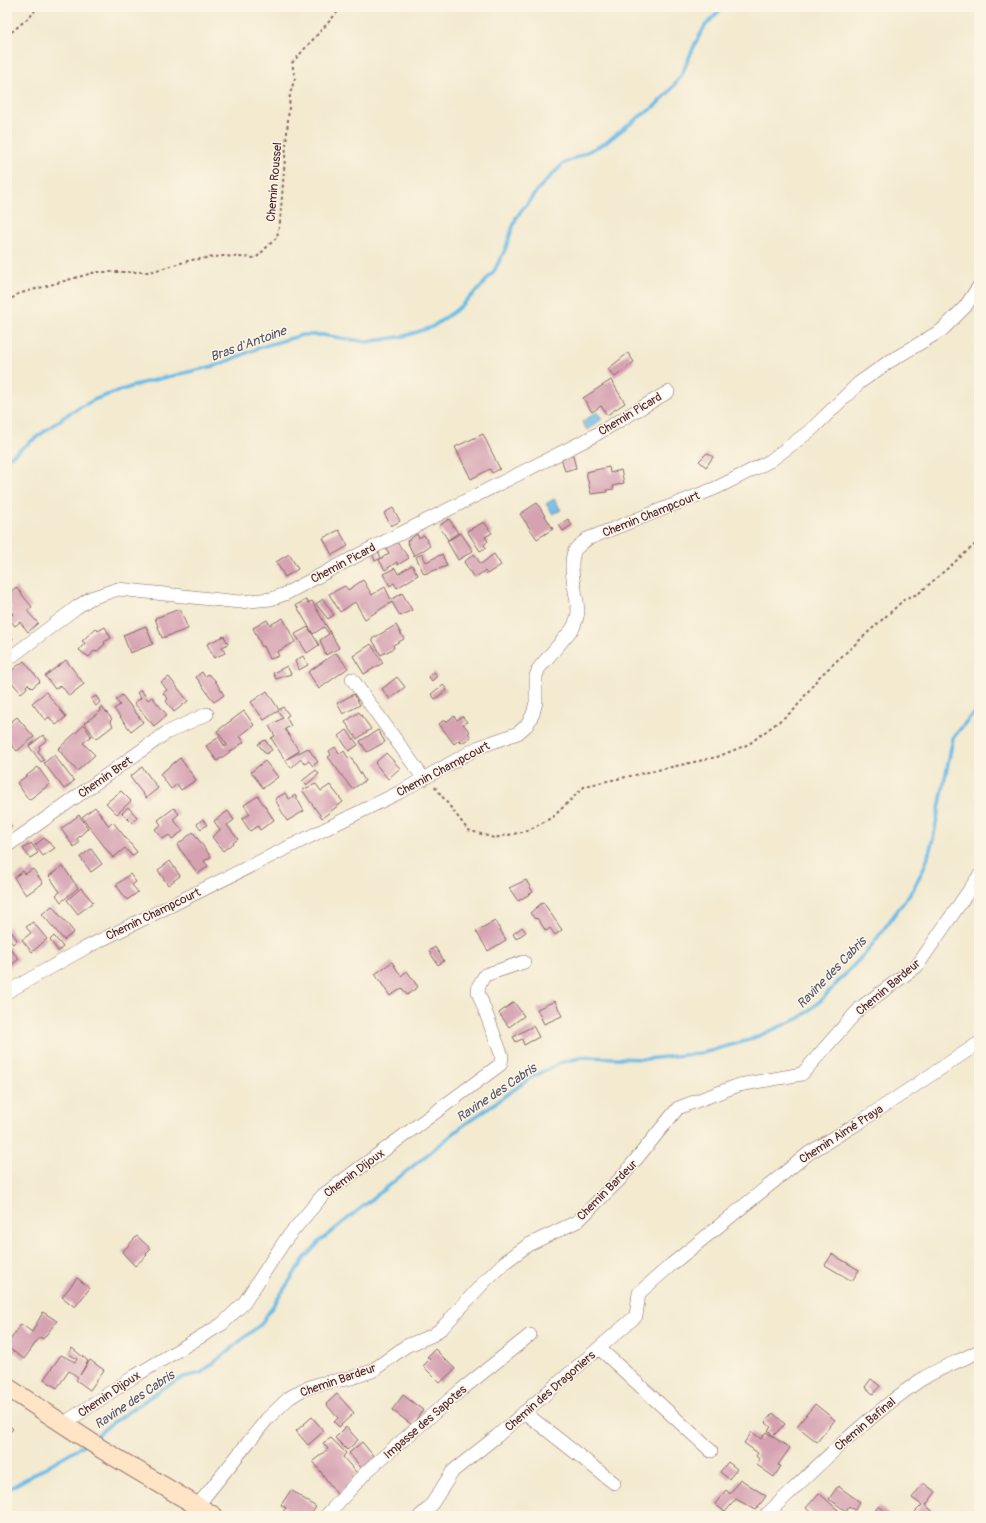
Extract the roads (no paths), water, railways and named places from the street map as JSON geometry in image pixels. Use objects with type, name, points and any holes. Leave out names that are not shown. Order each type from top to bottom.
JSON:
[{"type":"main road","points":[[7,1388],[103,1450],[198,1505],[214,1516]]},
{"type":"street","name":"Chemin Champcourt","points":[[7,992],[84,948],[426,778],[479,747],[518,733],[527,725],[533,714],[536,702],[536,676],[539,668],[573,628],[576,621],[578,612],[574,583],[574,551],[587,540],[716,488],[770,461],[811,430],[859,382],[887,363],[942,330],[965,307],[979,286]]},
{"type":"street","name":"Chemin Picard","points":[[7,660],[77,607],[106,592],[118,589],[132,589],[238,602],[271,599],[285,594],[360,554],[590,438],[668,392]]},
{"type":"street","points":[[352,679],[426,778]]},
{"type":"street","name":"Chemin Bret","points":[[7,846],[166,733],[207,714]]},
{"type":"street","name":"Chemin Bardeur","points":[[198,1505],[267,1419],[289,1398],[302,1390],[318,1384],[351,1378],[372,1371],[406,1346],[433,1334],[443,1327],[484,1281],[505,1262],[528,1245],[578,1221],[620,1179],[678,1108],[739,1085],[802,1074],[860,1008],[917,966],[979,876]]},
{"type":"street","name":"Chemin Dijoux","points":[[68,1427],[135,1376],[222,1324],[244,1302],[286,1240],[323,1195],[501,1064],[502,1056],[478,992],[479,985],[485,975],[524,962]]},
{"type":"street","name":"Chemin Aimé Praya","points":[[672,1264],[809,1153],[860,1122],[979,1043]]},
{"type":"street","name":"Chemin des Dragoniers","points":[[420,1516],[430,1507],[453,1471],[636,1316],[639,1293],[672,1264]]},
{"type":"street","name":"Impasse des Sapotes","points":[[326,1516],[368,1471],[461,1390],[530,1335]]},
{"type":"street","points":[[599,1348],[711,1451]]},
{"type":"street","name":"Chemin Bafinal","points":[[765,1516],[863,1423],[920,1380],[948,1364],[979,1351]]},
{"type":"street","points":[[524,1412],[614,1483]]},
{"type":"water","points":[[597,412],[602,419],[587,430],[582,422]]},
{"type":"water","points":[[554,499],[561,510],[553,514],[546,504]]},
{"type":"waterway","name":"Bras d'Antoine","points":[[7,459],[71,412],[96,399],[142,383],[218,365],[261,347],[302,335],[322,335],[367,342],[405,336],[432,327],[455,311],[480,288],[494,271],[505,250],[516,218],[539,188],[563,164],[605,143],[653,108],[669,92],[681,76],[705,26],[723,7]]},
{"type":"waterway","name":"Ravine des Cabris","points":[[95,1437],[108,1426],[163,1388],[184,1377],[201,1373],[261,1324],[304,1259],[320,1241],[464,1125],[529,1079],[559,1063],[583,1057],[647,1059],[702,1053],[749,1040],[800,1018],[820,1001],[869,949],[914,888],[926,863],[933,839],[953,738],[970,717],[979,710]]},
{"type":"waterway","name":"Ravine des Cabris","points":[[7,1490],[85,1444]]}]
